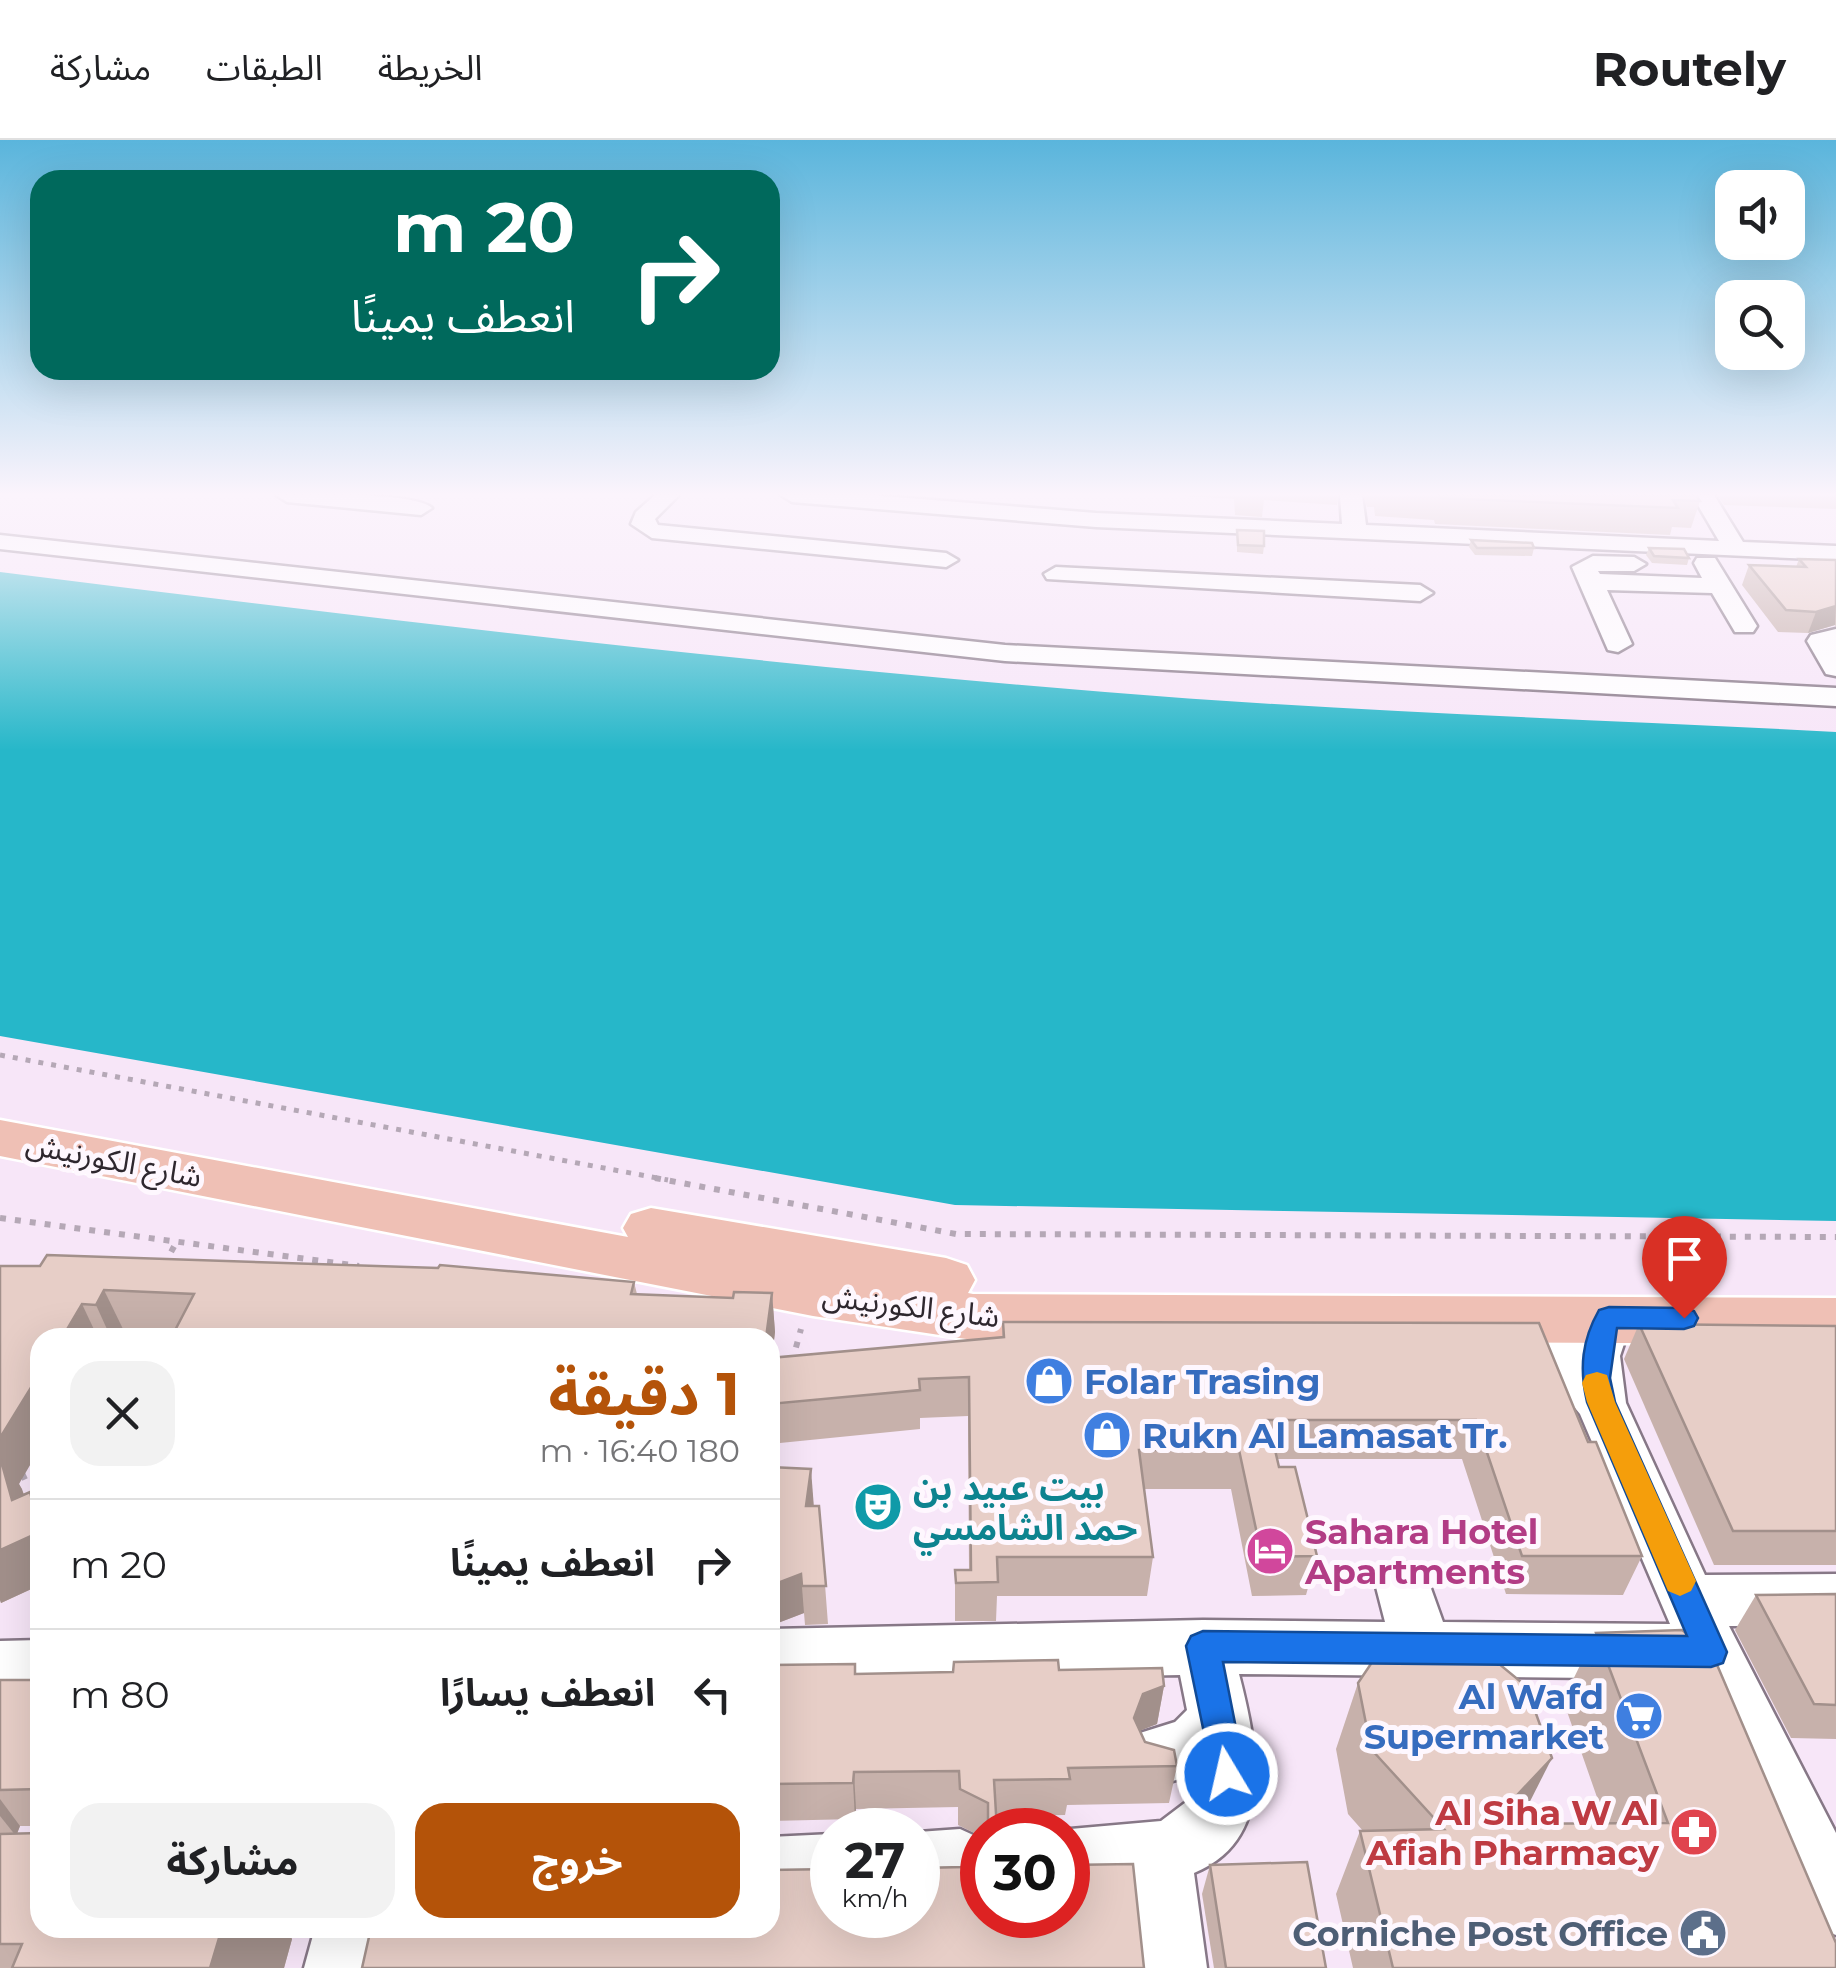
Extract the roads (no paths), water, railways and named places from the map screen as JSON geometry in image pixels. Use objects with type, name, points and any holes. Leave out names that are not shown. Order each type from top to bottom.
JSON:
[{"type":"main road","name":"شارع الكورنيش","points":[[0,1108],[882,1271],[954,1280],[1047,1286],[1836,1289]]},
{"type":"main road","name":"شارع الكورنيش","points":[[0,1138],[813,1294],[916,1310],[1029,1319],[1609,1317],[1836,1321]]},
{"type":"street","points":[[284,580],[768,638],[876,640],[1378,683],[1474,696],[1494,690],[1498,680],[1836,697]]},
{"type":"street","points":[[483,580],[968,634],[1836,680]]},
{"type":"street","points":[[1371,580],[1420,593]]},
{"type":"street","points":[[1676,580],[1720,587]]},
{"type":"street","points":[[1672,604],[1720,587],[1723,580]]},
{"type":"street","points":[[1618,644],[1590,581],[1720,587]]},
{"type":"street","points":[[1836,637],[1821,641],[1836,668]]},
{"type":"street","points":[[938,665],[1378,683]]},
{"type":"street","points":[[1609,1317],[1595,1356],[1601,1402],[1700,1626],[1836,1902]]},
{"type":"street","points":[[1511,1318],[1561,1356],[1601,1402]]},
{"type":"street","points":[[1404,1586],[1422,1649]]},
{"type":"street","points":[[780,1656],[1203,1646],[1422,1649],[1700,1626],[1836,1600]]},
{"type":"street","points":[[1090,1858],[1159,1855],[1199,1838],[1213,1823],[1225,1800],[1227,1774],[1203,1646]]},
{"type":"street","points":[[0,1669],[30,1668]]},
{"type":"street","points":[[1162,1754],[1191,1748],[1203,1740],[1218,1716]]},
{"type":"street","points":[[1159,1855],[1173,1968]]},
{"type":"street","points":[[780,1870],[810,1868]]},
{"type":"street","points":[[338,1968],[346,1938]]},
{"type":"water","points":[[0,580],[67,580],[552,638],[1105,692],[1836,732],[1836,1221],[955,1205],[0,1036]]},
{"type":"place","name":"Folar Trasing","points":[[1049,1381]]},
{"type":"place","name":"Rukn Al Lamasat Tr.","points":[[1107,1435]]},
{"type":"place","name":"بيت عبيد بن حمد الشامسي","points":[[878,1507]]},
{"type":"place","name":"Sahara Hotel Apartments","points":[[1270,1551]]},
{"type":"place","name":"Al Wafd Supermarket","points":[[1639,1716]]},
{"type":"place","name":"Al Siha W Al Afiah Pharmacy","points":[[1694,1832]]},
{"type":"place","name":"Corniche Post Office","points":[[1703,1933]]}]
